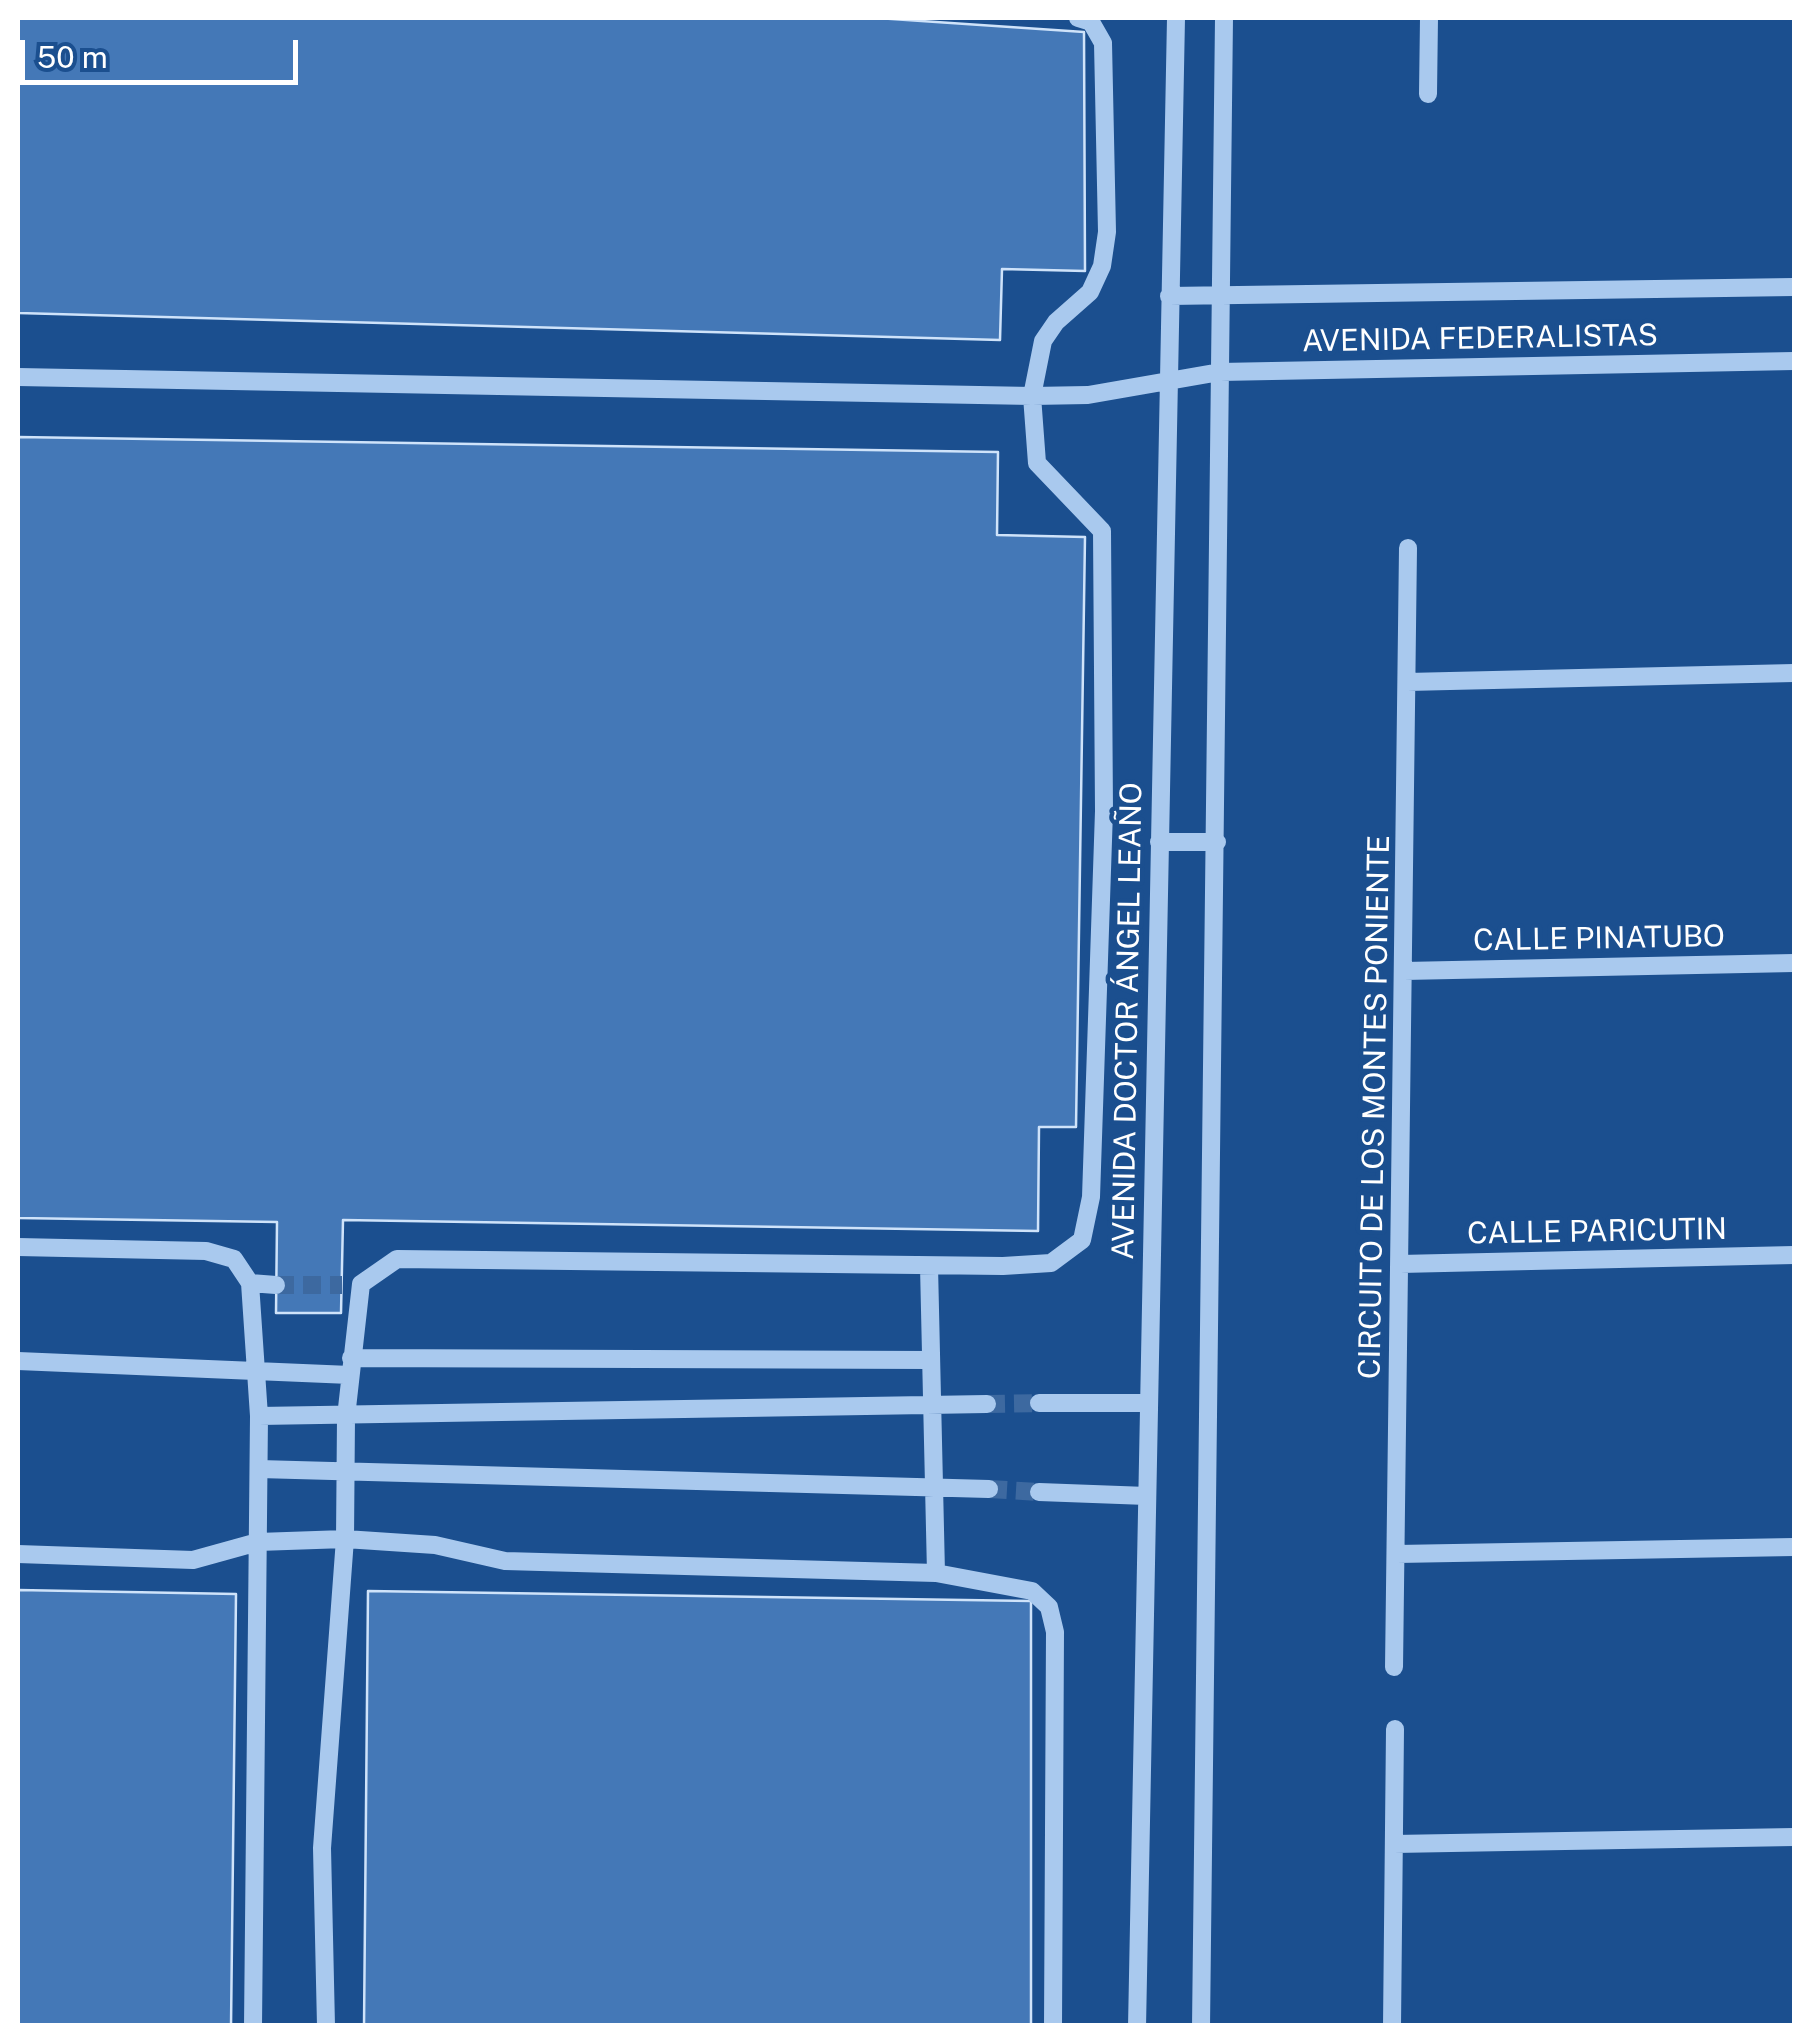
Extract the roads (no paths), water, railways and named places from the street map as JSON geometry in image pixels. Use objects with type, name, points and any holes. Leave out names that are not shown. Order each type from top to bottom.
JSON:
[{"type":"street","points":[[342,1285],[361,1284],[397,1259],[929,1266],[1051,1263],[1082,1240],[1091,1197],[1104,812],[1102,530],[1037,463],[1032,396],[1043,340],[1056,322],[1090,292],[1102,266],[1107,232],[1102,43],[1091,22],[1078,18]]},
{"type":"street","name":"AVENIDA DOCTOR ÁNGEL LEAÑO","points":[[1136,2026],[1176,18]]},
{"type":"street","points":[[1201,2026],[1224,18]]},
{"type":"street","points":[[1428,18],[1428,94]]},
{"type":"street","name":"AVENIDA FEDERALISTAS","points":[[1170,296],[1794,286]]},
{"type":"street","name":"AVENIDA FEDERALISTAS","points":[[18,377],[1032,396],[1088,395],[1220,372],[1794,361]]},
{"type":"street","name":"CIRCUITO DE LOS MONTES PONIENTE","points":[[1394,1668],[1408,548]]},
{"type":"street","points":[[1407,682],[1794,673]]},
{"type":"street","points":[[1160,842],[1217,842]]},
{"type":"street","name":"CALLE PINATUBO","points":[[1404,971],[1794,963]]},
{"type":"street","points":[[18,1248],[206,1252],[234,1259],[250,1283],[259,1416],[253,2026]]},
{"type":"street","name":"CALLE PARICUTIN","points":[[1400,1264],[1794,1254]]},
{"type":"street","points":[[929,1266],[936,1573]]},
{"type":"street","points":[[250,1283],[276,1285]]},
{"type":"street","points":[[326,2026],[322,1848],[345,1539],[346,1417],[361,1284]]},
{"type":"street","points":[[18,1361],[168,1365],[256,1374],[350,1367],[931,1360]]},
{"type":"street","points":[[1039,1403],[1148,1403]]},
{"type":"street","points":[[259,1416],[932,1408],[988,1404]]},
{"type":"street","points":[[259,1470],[989,1489]]},
{"type":"street","points":[[1039,1492],[1148,1496]]},
{"type":"street","points":[[18,1554],[193,1560],[258,1542],[345,1539],[436,1545],[504,1561],[936,1573],[1032,1590],[1049,1607],[1052,1619],[1053,2026]]},
{"type":"street","points":[[1397,1554],[1794,1547]]},
{"type":"street","points":[[1392,2026],[1396,1729]]},
{"type":"street","points":[[1394,1844],[1794,1837]]},
{"type":"tunnel","points":[[276,1285],[342,1285]]},
{"type":"tunnel","points":[[987,1404],[1039,1403]]},
{"type":"tunnel","points":[[989,1489],[1039,1492]]}]
